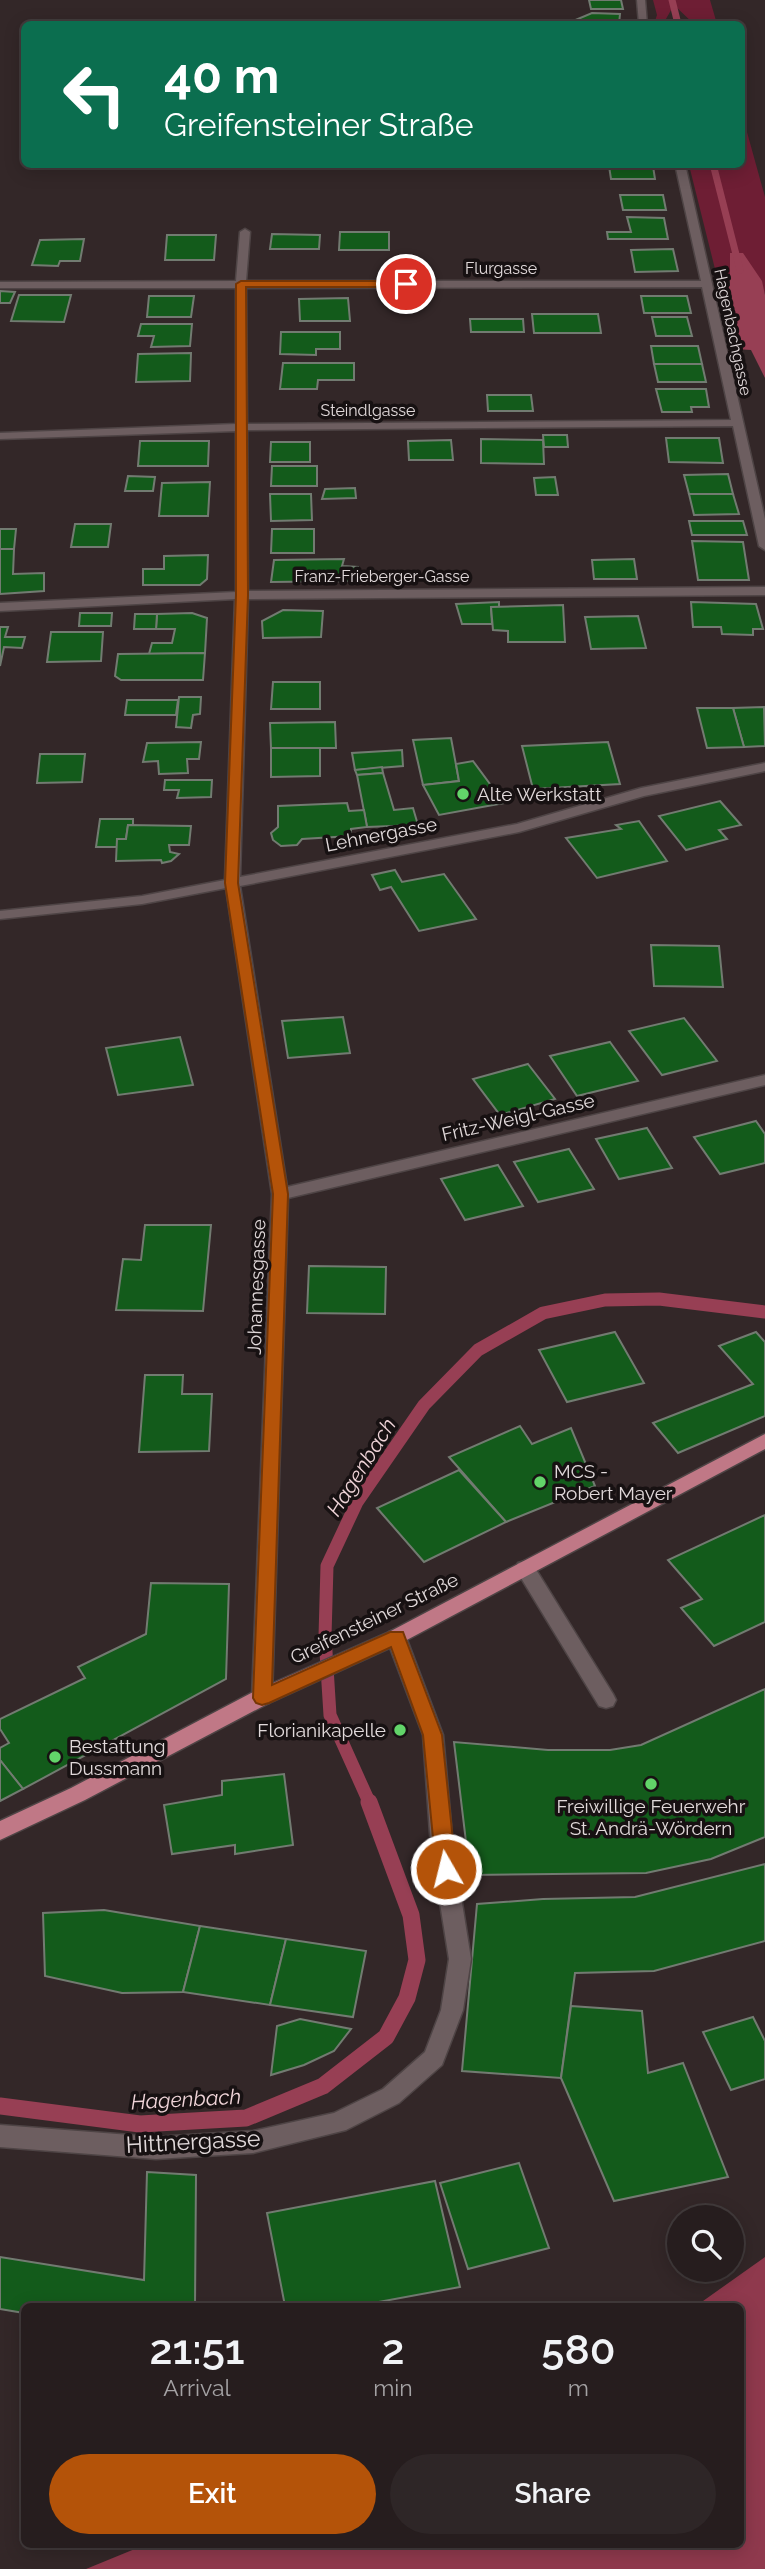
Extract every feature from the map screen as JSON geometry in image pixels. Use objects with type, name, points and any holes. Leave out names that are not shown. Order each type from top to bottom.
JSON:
[{"type":"main road","name":"Greifensteiner Straße","points":[[0,1831],[78,1794],[300,1679],[396,1637],[765,1441]]},
{"type":"street","points":[[641,0],[643,21]]},
{"type":"street","name":"Hagenbachgasse","points":[[681,168],[765,546]]},
{"type":"street","name":"Johannesgasse","points":[[245,232],[241,284],[242,595],[232,883],[280,1194],[262,1698]]},
{"type":"street","name":"Flurgasse","points":[[0,285],[708,284]]},
{"type":"street","name":"Steindlgasse","points":[[0,436],[243,427],[736,423]]},
{"type":"street","name":"Franz-Frieberger-Gasse","points":[[0,607],[242,595],[765,591]]},
{"type":"street","name":"Lehnergasse","points":[[0,915],[142,900],[519,828],[640,792],[765,767]]},
{"type":"street","name":"Fritz-Weigl-Gasse","points":[[280,1194],[765,1080]]},
{"type":"street","points":[[526,1568],[606,1700]]},
{"type":"street","name":"Hittnergasse","points":[[0,2136],[156,2148],[253,2142],[338,2123],[391,2096],[434,2058],[452,2010],[460,1959],[442,1847],[433,1735],[396,1637]]},
{"type":"shaded area","points":[[653,0],[710,0],[716,21],[691,21],[674,5],[665,21],[655,21],[657,15]]},
{"type":"shaded area","points":[[745,125],[765,197],[765,295],[761,281],[730,254],[732,281],[718,281],[690,168],[745,168]]},
{"type":"shaded area","points":[[730,253],[743,253],[762,281],[765,295],[765,378],[751,350],[735,349],[719,286],[730,286]]},
{"type":"shaded area","points":[[765,2257],[765,2569],[86,2569],[137,2548],[744,2548],[744,2303],[700,2303],[730,2282],[744,2282],[744,2272]]},
{"type":"building","points":[[589,0],[621,0],[623,9],[591,9]]},
{"type":"building","points":[[592,13],[620,14],[619,21],[573,21]]},
{"type":"building","points":[[609,168],[653,168],[655,179],[611,179]]},
{"type":"building","points":[[620,195],[663,195],[666,210],[623,210]]},
{"type":"building","points":[[627,217],[664,218],[668,239],[608,239],[607,232],[631,232]]},
{"type":"building","points":[[340,232],[389,232],[389,250],[339,250]]},
{"type":"building","points":[[272,234],[320,235],[319,249],[270,249]]},
{"type":"building","points":[[167,235],[216,235],[214,260],[165,260]]},
{"type":"building","points":[[84,239],[80,261],[60,261],[58,266],[32,265],[40,240]]},
{"type":"building","points":[[673,249],[678,271],[635,272],[631,250]]},
{"type":"building","points":[[0,291],[15,292],[10,303],[0,303]]},
{"type":"building","points":[[19,295],[71,295],[64,322],[11,321]]},
{"type":"building","points":[[149,296],[194,296],[191,317],[147,317]]},
{"type":"building","points":[[641,296],[687,296],[691,313],[644,313]]},
{"type":"building","points":[[348,298],[350,321],[300,321],[299,299]]},
{"type":"building","points":[[532,314],[598,314],[601,333],[534,333]]},
{"type":"building","points":[[652,317],[687,317],[692,336],[656,336]]},
{"type":"building","points":[[470,319],[523,319],[524,332],[471,332]]},
{"type":"building","points":[[141,324],[192,324],[190,346],[151,347],[154,336],[138,336]]},
{"type":"building","points":[[281,332],[340,332],[340,349],[316,349],[316,355],[280,354]]},
{"type":"building","points":[[651,346],[698,346],[702,364],[654,364]]},
{"type":"building","points":[[191,353],[190,381],[136,382],[138,354]]},
{"type":"building","points":[[283,363],[354,363],[354,380],[318,380],[317,389],[280,389]]},
{"type":"building","points":[[654,364],[702,364],[706,382],[658,382]]},
{"type":"building","points":[[656,389],[706,389],[709,407],[691,407],[692,412],[662,412]]},
{"type":"building","points":[[487,395],[531,395],[533,411],[488,411]]},
{"type":"building","points":[[543,435],[567,435],[568,447],[544,447]]},
{"type":"building","points":[[666,438],[719,438],[723,463],[669,462]]},
{"type":"building","points":[[481,439],[543,440],[544,464],[481,463]]},
{"type":"building","points":[[451,440],[453,460],[409,460],[408,441]]},
{"type":"building","points":[[140,441],[209,441],[208,466],[138,466]]},
{"type":"building","points":[[271,442],[310,442],[310,462],[270,462]]},
{"type":"building","points":[[272,466],[317,466],[317,486],[271,486]]},
{"type":"building","points":[[728,474],[733,494],[689,494],[684,475]]},
{"type":"building","points":[[128,476],[155,477],[153,491],[125,491]]},
{"type":"building","points":[[555,477],[558,495],[536,495],[534,478]]},
{"type":"building","points":[[210,482],[208,516],[159,516],[162,483]]},
{"type":"building","points":[[355,488],[356,498],[322,499],[325,489]]},
{"type":"building","points":[[270,494],[311,494],[312,520],[271,521]]},
{"type":"building","points":[[689,494],[733,494],[739,514],[694,515]]},
{"type":"building","points":[[689,521],[743,521],[747,535],[692,535]]},
{"type":"building","points":[[75,524],[111,524],[108,547],[71,547]]},
{"type":"building","points":[[0,529],[16,529],[14,549],[0,549]]},
{"type":"building","points":[[272,529],[314,529],[314,553],[271,553]]},
{"type":"building","points":[[692,541],[743,542],[749,580],[698,580]]},
{"type":"building","points":[[0,549],[14,549],[13,574],[44,573],[44,591],[0,594]]},
{"type":"building","points":[[208,555],[207,579],[200,585],[143,585],[143,569],[164,569],[164,556]]},
{"type":"building","points":[[344,559],[342,566],[358,567],[357,581],[271,582],[274,560]]},
{"type":"building","points":[[634,559],[637,579],[594,579],[592,560]]},
{"type":"building","points":[[499,602],[499,607],[491,607],[492,624],[462,624],[456,604]]},
{"type":"building","points":[[691,602],[756,604],[763,629],[753,629],[753,635],[722,634],[721,627],[693,627]]},
{"type":"building","points":[[563,605],[565,642],[508,642],[508,631],[493,630],[491,607]]},
{"type":"building","points":[[283,610],[323,611],[321,637],[263,638],[262,621]]},
{"type":"building","points":[[80,613],[112,613],[111,626],[79,626]]},
{"type":"building","points":[[192,613],[207,618],[205,653],[149,654],[152,643],[172,643],[175,629],[156,629],[157,614]]},
{"type":"building","points":[[135,614],[157,614],[156,629],[134,629]]},
{"type":"building","points":[[638,616],[646,648],[591,649],[585,617]]},
{"type":"building","points":[[0,627],[8,627],[5,637],[25,637],[22,648],[4,647],[0,666]]},
{"type":"building","points":[[51,632],[103,632],[101,661],[47,662]]},
{"type":"building","points":[[205,653],[203,680],[121,680],[115,676],[118,654]]},
{"type":"building","points":[[273,682],[320,682],[320,709],[271,709]]},
{"type":"building","points":[[179,697],[201,697],[200,714],[193,715],[191,728],[176,727]]},
{"type":"building","points":[[127,700],[178,700],[176,715],[125,715]]},
{"type":"building","points":[[764,707],[765,746],[744,747],[733,708]]},
{"type":"building","points":[[697,708],[733,708],[744,747],[707,748]]},
{"type":"building","points":[[335,722],[336,748],[271,748],[270,723]]},
{"type":"building","points":[[451,738],[459,781],[423,785],[413,740]]},
{"type":"building","points":[[201,742],[199,759],[187,759],[188,773],[159,774],[158,761],[143,762],[147,743]]},
{"type":"building","points":[[608,742],[620,784],[533,789],[522,746]]},
{"type":"building","points":[[271,748],[320,748],[320,776],[271,777]]},
{"type":"building","points":[[402,750],[403,766],[355,770],[352,753]]},
{"type":"building","points":[[40,754],[85,754],[82,782],[37,783]]},
{"type":"building","name":"Alte Werkstatt","points":[[473,761],[504,803],[439,815],[423,785],[459,781],[456,764]]},
{"type":"building","points":[[382,767],[383,773],[357,775],[355,770]]},
{"type":"building","points":[[383,773],[394,810],[413,808],[418,825],[367,827],[357,775]]},
{"type":"building","points":[[165,780],[212,780],[211,797],[177,798],[179,790],[164,790]]},
{"type":"building","points":[[720,801],[741,825],[719,830],[727,839],[686,850],[659,816]]},
{"type":"building","points":[[347,803],[349,811],[364,810],[367,827],[351,829],[351,836],[302,839],[297,845],[281,846],[273,840],[271,833],[278,827],[278,806]]},
{"type":"building","points":[[100,819],[133,819],[133,825],[128,825],[126,839],[117,839],[117,847],[96,847]]},
{"type":"building","points":[[639,821],[667,861],[597,878],[566,838],[621,829],[616,825]]},
{"type":"building","points":[[128,825],[191,826],[189,845],[169,845],[170,852],[179,854],[171,861],[162,863],[161,860],[116,861],[117,839],[126,839]]},
{"type":"building","points":[[395,870],[402,882],[444,874],[476,919],[419,931],[391,887],[380,890],[372,875]]},
{"type":"building","points":[[651,945],[719,946],[723,987],[654,986]]},
{"type":"building","points":[[343,1017],[350,1053],[288,1058],[282,1021]]},
{"type":"building","points":[[684,1018],[717,1061],[662,1075],[629,1031]]},
{"type":"building","points":[[180,1037],[193,1085],[118,1095],[106,1048]]},
{"type":"building","points":[[610,1042],[638,1081],[577,1096],[550,1056]]},
{"type":"building","points":[[528,1064],[555,1099],[500,1115],[473,1079]]},
{"type":"building","points":[[756,1121],[765,1134],[765,1163],[720,1174],[694,1137]]},
{"type":"building","points":[[647,1128],[672,1168],[619,1179],[596,1139]]},
{"type":"building","points":[[569,1149],[594,1189],[538,1202],[514,1162]]},
{"type":"building","points":[[498,1165],[523,1206],[465,1220],[441,1179]]},
{"type":"building","points":[[145,1225],[211,1225],[203,1311],[116,1310],[123,1259],[141,1260]]},
{"type":"building","points":[[309,1266],[386,1267],[385,1314],[307,1313]]},
{"type":"building","points":[[615,1332],[644,1383],[567,1402],[539,1350]]},
{"type":"building","points":[[756,1332],[765,1342],[765,1416],[678,1453],[653,1423],[753,1384],[719,1346]]},
{"type":"building","points":[[145,1375],[183,1375],[182,1394],[212,1394],[209,1451],[139,1452]]},
{"type":"building","points":[[520,1426],[532,1444],[571,1428],[595,1486],[506,1522],[449,1457]]},
{"type":"building","points":[[459,1470],[506,1522],[424,1562],[377,1508]]},
{"type":"building","points":[[765,1515],[765,1622],[714,1646],[681,1608],[702,1599],[668,1560]]},
{"type":"building","points":[[151,1583],[229,1584],[226,1679],[23,1789],[0,1760],[0,1748],[9,1743],[0,1729],[0,1719],[85,1678],[78,1667],[146,1634]]},
{"type":"building","points":[[765,1689],[765,1837],[711,1859],[646,1873],[470,1875],[454,1742],[548,1750],[610,1750],[641,1745]]},
{"type":"building","points":[[0,1760],[23,1789],[0,1801]]},
{"type":"building","points":[[284,1774],[293,1845],[235,1854],[235,1845],[172,1854],[164,1805],[222,1795],[222,1781]]},
{"type":"building","points":[[765,1864],[765,1941],[654,1971],[575,1973],[561,2078],[462,2071],[477,1904],[635,1897]]},
{"type":"building","points":[[104,1910],[200,1926],[183,1992],[122,1993],[45,1976],[43,1913]]},
{"type":"building","points":[[200,1926],[286,1939],[270,2005],[183,1992]]},
{"type":"building","points":[[286,1939],[366,1951],[353,2017],[270,2005]]},
{"type":"building","points":[[571,2006],[642,2011],[648,2073],[683,2063],[728,2177],[614,2201],[561,2078]]},
{"type":"building","points":[[753,2017],[765,2041],[765,2079],[731,2090],[703,2032]]},
{"type":"building","points":[[300,2019],[351,2029],[334,2051],[304,2065],[271,2075],[277,2026]]},
{"type":"building","points":[[519,2163],[549,2248],[468,2269],[440,2183]]},
{"type":"building","points":[[147,2172],[196,2175],[195,2303],[21,2303],[21,2312],[0,2309],[0,2257],[144,2280]]},
{"type":"building","points":[[435,2181],[460,2287],[373,2303],[284,2303],[267,2213]]},
{"type":"waterway","name":"Hagenbach","points":[[672,0],[677,21]]},
{"type":"waterway","name":"Hagenbach","points":[[714,168],[740,270]]},
{"type":"waterway","name":"Hagenbach","points":[[370,1804],[330,1715],[325,1636],[327,1566],[357,1502],[424,1405],[478,1350],[543,1313],[605,1300],[659,1299],[765,1312]]},
{"type":"waterway","name":"Hagenbach","points":[[0,2106],[140,2124],[246,2118],[323,2086],[386,2037],[407,1998],[417,1960],[411,1915],[369,1802]]},
{"type":"place","name":"Alte Werkstatt","points":[[463,794]]},
{"type":"place","name":"MCS - Robert Mayer","points":[[540,1482]]},
{"type":"place","name":"Florianikapelle","points":[[400,1730]]},
{"type":"place","name":"Bestattung Dussmann","points":[[55,1757]]},
{"type":"place","name":"Freiwillige Feuerwehr St. Andrä-Wördern","points":[[651,1784]]},
{"type":"route","points":[[406,284],[241,284],[242,595],[232,883],[280,1194],[262,1698],[396,1637],[433,1735],[446,1869]]}]
